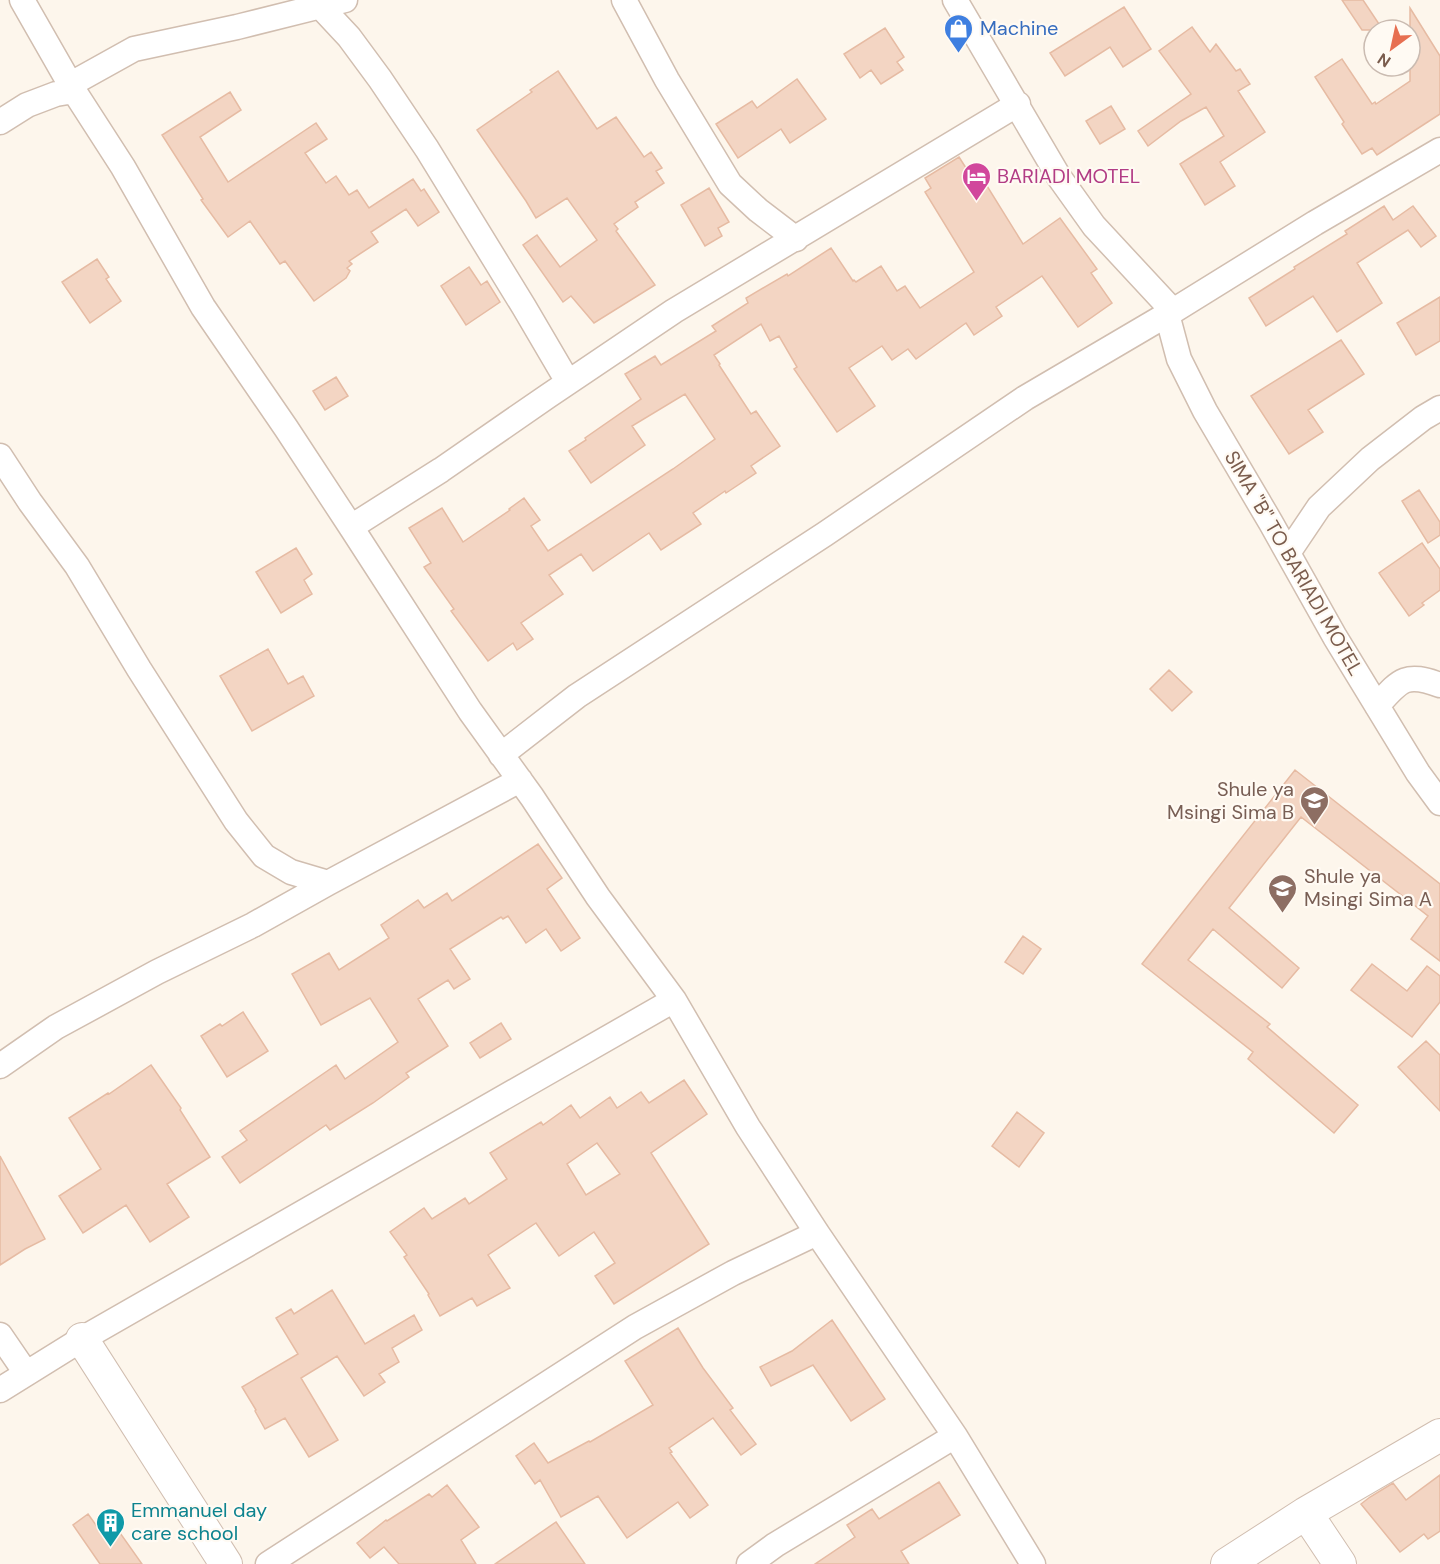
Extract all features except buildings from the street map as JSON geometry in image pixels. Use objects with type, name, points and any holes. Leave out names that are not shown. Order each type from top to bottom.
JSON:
[{"type":"street","points":[[22,0],[203,307],[286,428],[470,711],[520,780],[598,897],[674,1000],[748,1127],[955,1436],[1033,1564]]},
{"type":"street","points":[[0,122],[27,105],[72,88],[134,49],[237,27],[345,0]]},
{"type":"street","points":[[624,0],[667,80],[730,184],[758,210],[796,239]]},
{"type":"street","points":[[955,0],[1059,177],[1094,226],[1170,312]]},
{"type":"street","points":[[321,7],[349,37],[380,78],[427,149],[568,382]]},
{"type":"street","points":[[351,527],[441,470],[674,311],[1018,104]]},
{"type":"street","points":[[501,755],[577,696],[825,534],[1025,398],[1440,150]]},
{"type":"street","name":"SIMA \"B\" TO BARIADI MOTEL","points":[[1170,312],[1179,359],[1205,411],[1335,637],[1418,773],[1440,803]]},
{"type":"street","points":[[1288,553],[1319,507],[1344,483],[1370,459],[1423,418],[1440,408]]},
{"type":"street","points":[[0,456],[30,502],[77,566],[138,669],[236,821],[264,856],[291,872],[328,883]]},
{"type":"street","points":[[1377,706],[1404,679],[1424,679],[1440,685]]},
{"type":"street","points":[[0,1066],[66,1022],[157,972],[253,926],[520,780]]},
{"type":"street","points":[[0,1390],[82,1339],[674,1000]]},
{"type":"street","points":[[268,1564],[634,1327],[733,1273],[817,1233]]},
{"type":"street","points":[[0,1335],[26,1373]]},
{"type":"street","points":[[82,1339],[226,1564]]},
{"type":"street","points":[[1227,1564],[1306,1513],[1440,1435]]},
{"type":"street","points":[[749,1564],[775,1545],[955,1436]]},
{"type":"street","points":[[1306,1513],[1340,1564]]},
{"type":"place","name":"Machine","points":[[959,54]]},
{"type":"place","name":"BARIADI MOTEL","points":[[976,202]]},
{"type":"place","name":"Shule ya Msingi Sima B","points":[[1315,826]]},
{"type":"place","name":"Shule ya Msingi Sima A","points":[[1283,914]]},
{"type":"place","name":"Emmanuel day care school","points":[[110,1548]]}]
